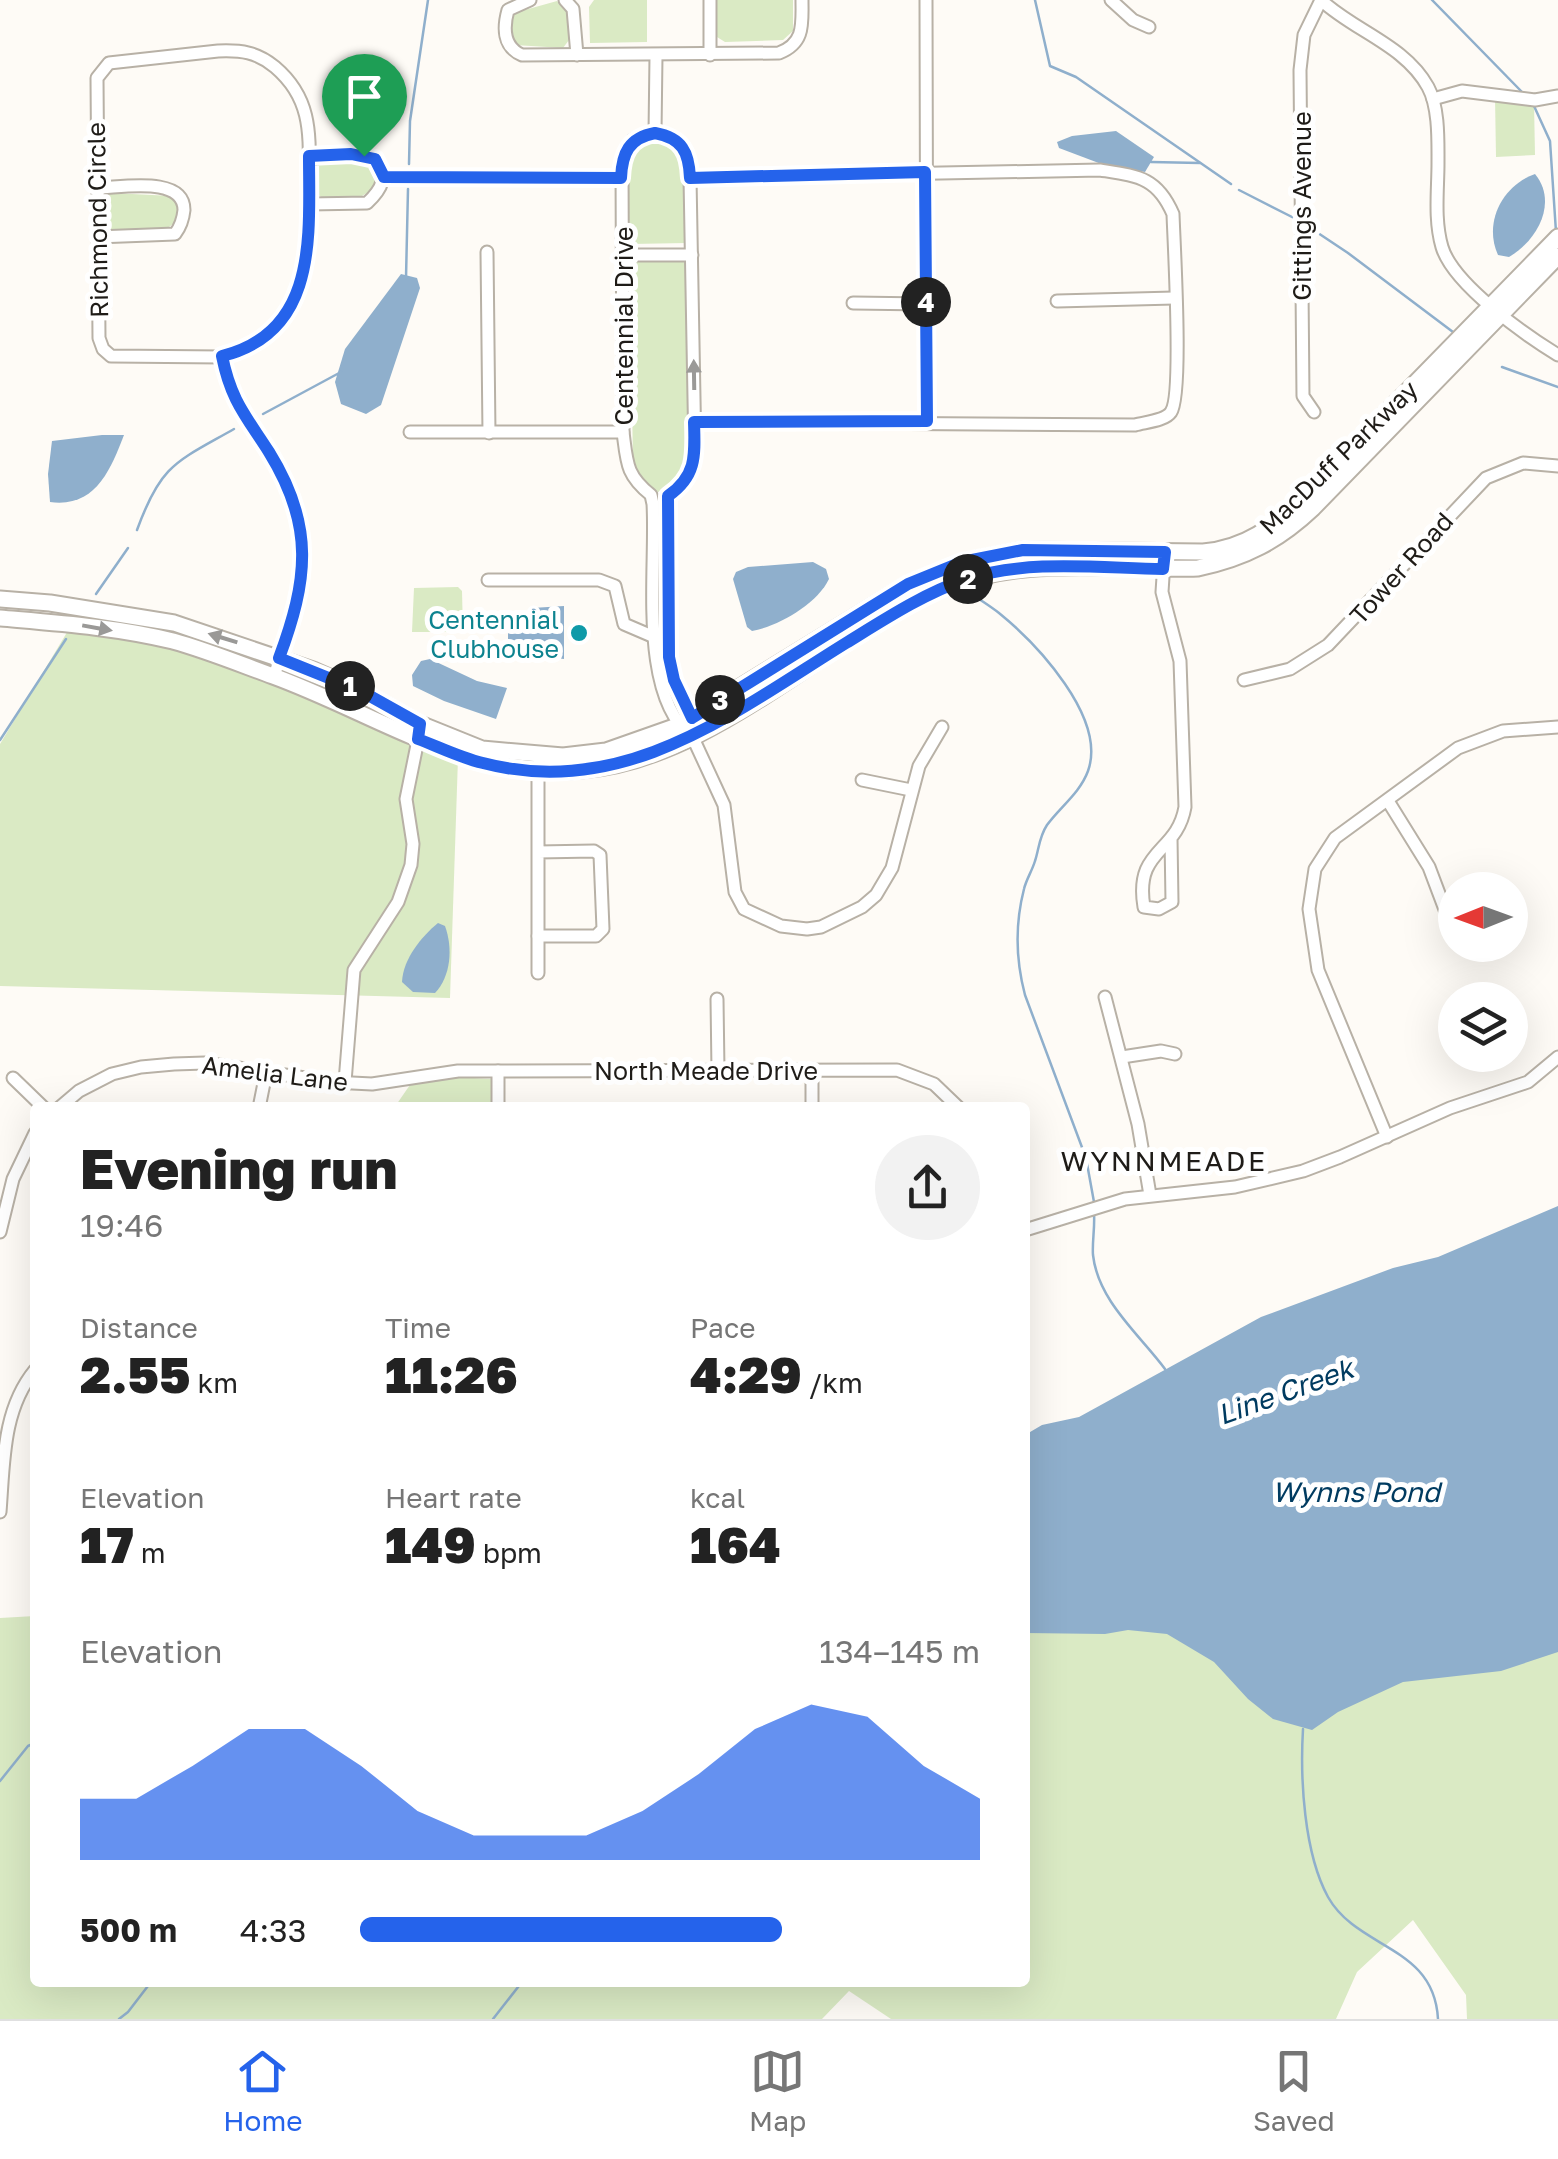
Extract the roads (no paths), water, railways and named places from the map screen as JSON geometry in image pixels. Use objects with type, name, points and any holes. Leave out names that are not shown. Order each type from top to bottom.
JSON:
[{"type":"street","points":[[530,0],[508,10],[506,40],[512,51],[522,55],[656,56],[779,53],[791,49],[802,28],[802,0]]},
{"type":"street","points":[[565,0],[573,8],[576,20],[577,55]]},
{"type":"street","points":[[710,0],[710,54]]},
{"type":"street","points":[[926,0],[927,421]]},
{"type":"street","points":[[1111,0],[1148,27]]},
{"type":"street","points":[[1321,0],[1415,68],[1433,99],[1441,244],[1454,273],[1514,327],[1558,356]]},
{"type":"street","name":"Gittings Avenue","points":[[1314,412],[1303,396],[1300,70],[1304,35],[1321,0]]},
{"type":"street","name":"Richmond Circle","points":[[250,51],[288,79],[302,98],[309,128],[309,156],[306,265],[292,306],[280,322],[256,342],[222,356],[121,358],[103,350],[98,338],[95,89],[97,78],[109,63],[250,51]]},
{"type":"street","points":[[651,495],[668,496],[681,487],[694,468],[689,156],[670,136],[655,133],[656,56]]},
{"type":"street","points":[[1433,99],[1476,91],[1528,100],[1558,96]]},
{"type":"street","name":"Centennial Drive","points":[[655,133],[633,140],[626,150],[621,178],[623,432],[629,473],[651,495],[662,639]]},
{"type":"street","points":[[309,156],[375,159],[384,177],[382,186],[367,203],[309,204]]},
{"type":"street","points":[[690,178],[1100,170],[1147,180],[1165,195],[1173,214],[1176,401],[1164,418],[1135,425],[694,422]]},
{"type":"street","points":[[384,177],[621,178]]},
{"type":"street","points":[[96,188],[175,190],[182,198],[184,211],[182,226],[176,234],[97,236]]},
{"type":"street","name":"MacDuff Parkway","points":[[0,618],[72,624],[174,642],[419,731],[481,763],[607,766],[693,738],[902,608],[969,578],[1029,567],[1224,562],[1256,550],[1286,533],[1497,309],[1558,237]]},
{"type":"street","points":[[487,252],[489,432]]},
{"type":"street","points":[[624,256],[692,255]]},
{"type":"street","name":"MacDuff Parkway","points":[[1497,309],[1558,256]]},
{"type":"street","points":[[1058,301],[1174,298]]},
{"type":"street","points":[[853,303],[926,304]]},
{"type":"street","points":[[222,356],[235,404],[278,466],[293,499],[299,526],[303,581],[274,676]]},
{"type":"street","points":[[410,432],[623,432]]},
{"type":"street","name":"Tower Road","points":[[1244,680],[1290,669],[1328,645],[1486,478],[1523,463],[1558,466]]},
{"type":"street","name":"Centennial Drive","points":[[668,496],[662,639],[656,659],[662,684],[693,738]]},
{"type":"street","name":"MacDuff Parkway","points":[[539,763],[606,750],[684,722],[908,584],[962,562],[1023,550],[1164,561]]},
{"type":"street","points":[[1164,561],[1166,614],[1182,680],[1185,807],[1183,820],[1171,838],[1147,863],[1142,876],[1144,907],[1159,909],[1172,902],[1171,838]]},
{"type":"street","points":[[488,580],[599,580],[615,586],[624,624],[662,639]]},
{"type":"street","name":"MacDuff Parkway","points":[[0,599],[66,605],[174,623],[361,691],[419,731]]},
{"type":"street","points":[[693,738],[724,805],[735,892],[744,910],[780,926],[807,929],[821,927],[871,901],[892,868],[919,766],[942,727]]},
{"type":"street","points":[[1387,1137],[1326,994],[1312,937],[1309,896],[1315,869],[1335,838],[1458,748],[1503,730],[1558,727]]},
{"type":"street","points":[[345,1082],[354,970],[398,902],[411,864],[406,799],[419,731]]},
{"type":"street","points":[[538,973],[539,763]]},
{"type":"street","points":[[862,780],[911,790]]},
{"type":"street","points":[[1388,801],[1429,867],[1438,891]]},
{"type":"street","points":[[538,852],[600,855],[603,929],[596,936],[538,936]]},
{"type":"street","points":[[1105,998],[1122,1057],[1150,1195]]},
{"type":"street","points":[[718,1000],[718,1070]]},
{"type":"street","points":[[1122,1057],[1160,1051],[1176,1054]]},
{"type":"street","points":[[1030,1228],[1094,1206],[1262,1182],[1340,1158],[1450,1108],[1528,1082],[1558,1058]]},
{"type":"street","name":"Amelia Lane","points":[[66,1102],[112,1074],[141,1066],[206,1063],[382,1084],[441,1073]]},
{"type":"street","points":[[812,1069],[812,1102]]},
{"type":"street","name":"North Meade Drive","points":[[441,1073],[897,1070],[934,1084],[954,1102]]},
{"type":"street","points":[[498,1072],[498,1102]]},
{"type":"street","points":[[260,1102],[266,1073]]},
{"type":"street","points":[[14,1078],[38,1102]]},
{"type":"street","points":[[0,1232],[14,1179],[30,1144]]},
{"type":"street","points":[[0,1512],[6,1436],[30,1376]]},
{"type":"water","points":[[1116,131],[1154,157],[1145,172],[1104,165],[1059,148],[1057,142],[1072,136]]},
{"type":"water","points":[[1535,174],[1545,196],[1542,220],[1519,250],[1509,257],[1498,255],[1493,230],[1499,206],[1514,187]]},
{"type":"water","points":[[401,274],[417,278],[420,288],[381,405],[366,414],[341,404],[335,382],[345,349]]},
{"type":"water","points":[[124,435],[99,484],[79,499],[50,502],[52,441]]},
{"type":"water","points":[[813,562],[826,569],[829,579],[816,597],[774,624],[752,631],[747,627],[733,579],[736,572],[748,567]]},
{"type":"water","points":[[564,606],[564,659],[535,656],[529,646],[508,648],[508,623],[531,622],[532,608]]},
{"type":"water","points":[[430,659],[477,681],[507,688],[496,719],[413,686],[412,675],[421,661]]},
{"type":"water","points":[[438,923],[445,926],[449,943],[444,978],[435,993],[413,992],[402,982],[406,965],[419,942]]},
{"type":"water","name":"Wynns Pond","points":[[1558,1206],[1558,1652],[1501,1671],[1403,1682],[1338,1712],[1312,1730],[1273,1719],[1214,1662],[1167,1634],[1128,1630],[1105,1634],[1030,1633],[1030,1432],[1042,1425],[1079,1417],[1261,1317],[1393,1268],[1438,1257]]},
{"type":"waterway","points":[[409,164],[410,121],[428,0]]},
{"type":"waterway","points":[[1035,0],[1050,66],[1076,77],[1231,184]]},
{"type":"waterway","points":[[1432,0],[1522,92]]},
{"type":"waterway","points":[[1534,106],[1550,141],[1556,232]]},
{"type":"waterway","points":[[1151,162],[1200,163]]},
{"type":"waterway","points":[[406,278],[408,189]]},
{"type":"waterway","points":[[1239,190],[1294,218]]},
{"type":"waterway","points":[[1309,227],[1453,332]]},
{"type":"waterway","points":[[1502,367],[1558,387]]},
{"type":"waterway","points":[[263,414],[341,372]]},
{"type":"waterway","points":[[137,530],[154,491],[173,467],[234,429]]},
{"type":"waterway","points":[[96,594],[128,548]]},
{"type":"waterway","points":[[968,591],[1032,643],[1065,684],[1087,728],[1091,750],[1088,771],[1042,834],[1024,889],[1018,942],[1025,995],[1086,1158],[1094,1202]]},
{"type":"waterway","points":[[0,740],[66,639]]},
{"type":"waterway","points":[[1094,1214],[1093,1255],[1103,1287],[1165,1369]]},
{"type":"waterway","points":[[1303,1729],[1305,1815],[1314,1859],[1328,1897],[1357,1928],[1393,1950],[1423,1976],[1433,1995],[1438,2019]]},
{"type":"waterway","name":"Line Creek","points":[[0,1781],[30,1745]]},
{"type":"waterway","points":[[119,2019],[147,1987]]},
{"type":"waterway","points":[[493,2019],[518,1987]]},
{"type":"place","name":"Centennial Clubhouse","points":[[579,633]]},
{"type":"district","name":"WYNNMEADE","points":[[1164,1160]]}]
